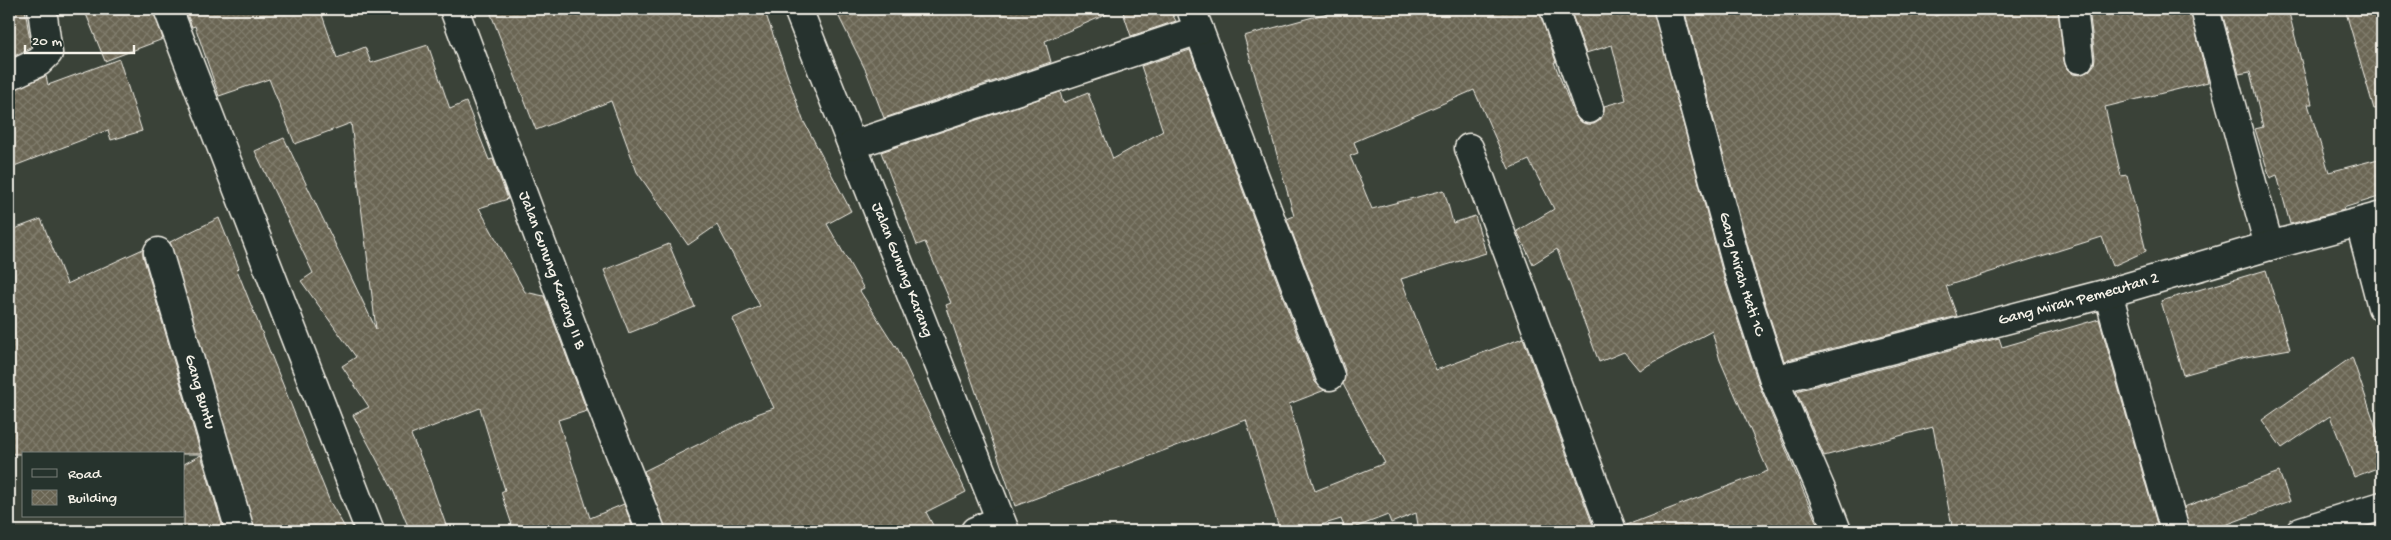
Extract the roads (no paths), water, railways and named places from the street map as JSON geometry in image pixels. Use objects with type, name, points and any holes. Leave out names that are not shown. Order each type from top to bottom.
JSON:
[{"type":"street","points":[[9,76],[39,62],[48,53],[42,9]]},
{"type":"street","points":[[168,9],[370,531]]},
{"type":"street","name":"Jalan Gunung Karang II B","points":[[454,9],[607,420],[651,531]]},
{"type":"street","name":"Jalan Gunung Karang","points":[[798,9],[1002,526]]},
{"type":"street","points":[[1554,9],[1588,109]]},
{"type":"street","points":[[2074,9],[2079,59]]},
{"type":"street","points":[[2205,9],[2269,246]]},
{"type":"street","name":"Gang Mirah Hati 1C","points":[[1672,10],[1738,273],[1774,380],[1837,531]]},
{"type":"street","points":[[852,145],[1195,19],[1330,376]]},
{"type":"street","points":[[1469,148],[1612,531]]},
{"type":"street","points":[[2371,220],[2382,307]]},
{"type":"street","name":"Gang Mirah Pemecutan 2","points":[[1774,380],[2108,293],[2269,246],[2371,220]]},
{"type":"street","name":"Gang Buntu","points":[[158,252],[240,531]]},
{"type":"street","points":[[2108,293],[2175,531]]},
{"type":"street","points":[[2301,531],[2382,506]]},
{"type":"street","points":[[975,531],[1002,526]]}]
